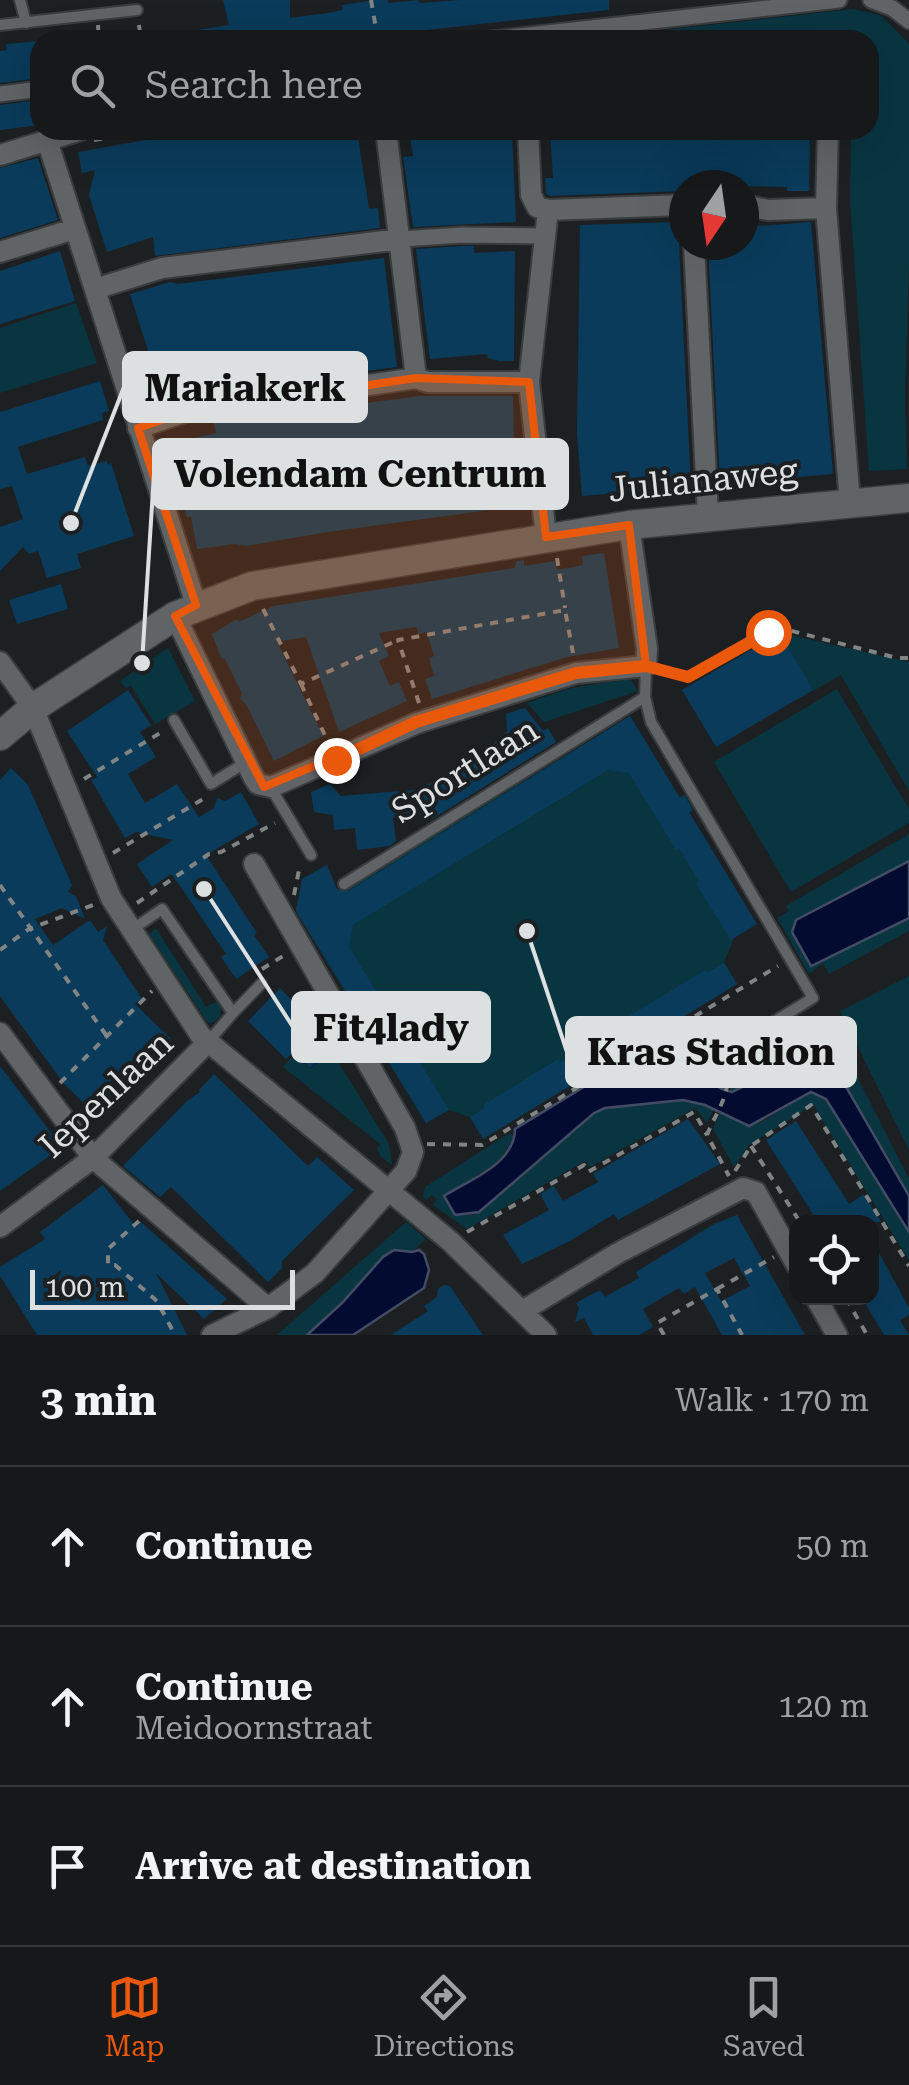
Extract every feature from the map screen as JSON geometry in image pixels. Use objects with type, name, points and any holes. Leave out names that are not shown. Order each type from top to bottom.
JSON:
[{"type":"main road","name":"Julianaweg","points":[[3,730],[37,717],[185,610],[252,586],[552,546],[629,524],[909,498]]},
{"type":"street","points":[[573,30],[839,0]]},
{"type":"street","points":[[871,0],[892,8],[909,21]]},
{"type":"street","points":[[0,94],[30,91]]},
{"type":"street","points":[[0,155],[47,140],[138,428],[185,610],[258,784],[271,787],[425,720],[576,673],[646,666],[647,649],[629,524]]},
{"type":"street","points":[[387,140],[416,378]]},
{"type":"street","points":[[528,140],[530,196],[538,207],[548,210],[669,206]]},
{"type":"street","points":[[828,140],[826,208],[850,503]]},
{"type":"street","points":[[759,208],[826,208]]},
{"type":"street","points":[[548,210],[530,382],[552,546]]},
{"type":"street","points":[[0,252],[74,229]]},
{"type":"street","points":[[95,289],[162,268],[401,239],[545,236]]},
{"type":"street","points":[[695,260],[708,516]]},
{"type":"street","points":[[138,428],[185,412],[416,378],[428,382],[530,382]]},
{"type":"street","points":[[0,662],[37,717],[121,914],[207,1043],[450,1241],[546,1335]]},
{"type":"street","points":[[212,1335],[268,1308],[315,1274],[411,1162],[412,1144],[254,864]]},
{"type":"street","points":[[0,1033],[93,1158],[268,1308]]},
{"type":"street","name":"Iepenlaan","points":[[0,1227],[93,1158],[207,1043]]},
{"type":"street","points":[[524,1310],[736,1189],[756,1192],[789,1251]]},
{"type":"street","points":[[820,1305],[837,1335]]},
{"type":"lane","points":[[20,0],[26,23]]},
{"type":"lane","points":[[0,25],[137,10]]},
{"type":"lane","points":[[646,666],[645,697],[652,722],[813,998],[722,1054]]},
{"type":"lane","name":"Sportlaan","points":[[344,884],[645,697]]},
{"type":"lane","points":[[175,722],[211,784],[246,762]]},
{"type":"lane","points":[[271,787],[311,854]]},
{"type":"lane","points":[[121,914],[162,909],[233,1012]]},
{"type":"lane","points":[[207,1043],[262,984]]},
{"type":"path","points":[[371,0],[376,30]]},
{"type":"path","points":[[552,546],[576,673]]},
{"type":"path","points":[[252,586],[336,760]]},
{"type":"path","points":[[301,684],[398,640],[566,610]]},
{"type":"path","points":[[646,666],[688,677],[780,628],[909,658]]},
{"type":"path","points":[[398,640],[425,720]]},
{"type":"path","points":[[67,789],[175,722]]},
{"type":"path","points":[[96,863],[209,796],[211,784]]},
{"type":"path","points":[[0,950],[29,930],[121,914],[210,854],[221,852],[288,816]]},
{"type":"path","points":[[289,924],[300,865],[311,854]]},
{"type":"path","points":[[0,885],[106,1035]]},
{"type":"path","points":[[262,984],[262,968],[300,945]]},
{"type":"path","points":[[412,1144],[482,1145],[790,959]]},
{"type":"path","points":[[47,1096],[163,981]]},
{"type":"path","points":[[706,1134],[730,1076],[719,1059],[722,1054]]},
{"type":"path","points":[[450,1241],[584,1165],[588,1172],[694,1112],[730,1178],[751,1146],[811,1105],[909,1266]]},
{"type":"path","points":[[751,1146],[795,1215]]},
{"type":"path","points":[[149,1204],[144,1217],[108,1248],[108,1265],[115,1264],[157,1301],[175,1335]]},
{"type":"path","points":[[664,1335],[657,1323],[717,1289],[789,1257]]},
{"type":"path","points":[[717,1289],[742,1335]]},
{"type":"path","points":[[850,1305],[867,1335]]},
{"type":"highlighted area","points":[[416,378],[529,382],[546,537],[629,525],[646,666],[576,673],[417,723],[264,787],[175,616],[196,605],[138,428],[185,412]]},
{"type":"shaded area","points":[[853,9],[880,15],[909,44],[907,469],[869,471],[850,200],[851,140],[879,140],[879,30],[664,30]]},
{"type":"shaded area","points":[[76,303],[97,363],[0,393],[0,328]]},
{"type":"shaded area","points":[[781,635],[909,662],[909,791],[841,675],[813,691]]},
{"type":"shaded area","points":[[168,648],[195,701],[155,724],[131,686],[126,688],[120,681]]},
{"type":"shaded area","points":[[630,679],[638,691],[544,722],[527,703],[571,688]]},
{"type":"shaded area","points":[[837,689],[909,809],[909,823],[791,892],[714,762]]},
{"type":"shaded area","points":[[630,716],[679,797],[685,795],[694,809],[689,813],[734,938],[724,962],[737,984],[483,1139],[470,1117],[449,1110],[426,1123],[296,912],[302,880],[319,869],[337,895]]},
{"type":"shaded area","points":[[909,834],[909,861],[796,920],[811,966],[909,918],[909,931],[829,974],[823,963],[809,974],[777,918],[789,911],[786,906]]},
{"type":"shaded area","points":[[156,928],[206,1007],[217,1001],[221,1007],[220,1016],[213,1023],[208,1023],[149,934]]},
{"type":"shaded area","points":[[909,976],[909,1150],[840,1011]]},
{"type":"shaded area","points":[[819,1024],[830,1045],[839,1041],[909,1179],[909,1196],[838,1073],[770,1074],[729,1091],[739,1072]]},
{"type":"shaded area","points":[[675,1031],[685,1046],[706,1032],[714,1047],[709,1051],[726,1076],[723,1090],[682,1073],[615,1068]]},
{"type":"shaded area","points":[[335,1032],[337,1036],[341,1033],[337,1060],[389,1144],[392,1165],[381,1157],[377,1149],[380,1144],[283,1067],[295,1054],[310,1069],[336,1045],[329,1036]]},
{"type":"shaded area","points":[[811,1092],[826,1099],[909,1232],[909,1260],[813,1105],[749,1145],[734,1167],[713,1129],[720,1113],[736,1121],[759,1122]]},
{"type":"shaded area","points":[[683,1100],[714,1109],[707,1123],[695,1108],[590,1167],[585,1161],[467,1229],[433,1205],[437,1199],[432,1195],[426,1200],[423,1197],[425,1187],[508,1134],[516,1136],[498,1162],[444,1196],[455,1214],[474,1215],[600,1109]]},
{"type":"shaded area","points":[[406,1222],[426,1239],[307,1335],[277,1335]]},
{"type":"water","points":[[909,861],[909,918],[811,966],[792,932],[796,920]]},
{"type":"water","points":[[815,1056],[826,1060],[838,1073],[909,1196],[909,1232],[826,1099],[811,1092],[749,1126],[705,1105],[683,1100],[605,1108],[594,1113],[479,1212],[455,1215],[444,1196],[499,1161],[513,1141],[515,1129],[615,1068],[688,1072],[732,1092]]},
{"type":"water","points":[[394,1250],[419,1250],[424,1254],[429,1270],[424,1288],[353,1335],[307,1335],[383,1257]]},
{"type":"building","points":[[223,0],[290,0],[290,18],[343,10],[342,5],[374,0],[609,0],[609,10],[426,30],[197,30],[229,25]]},
{"type":"building","points":[[30,42],[30,79],[0,83],[0,51],[7,50],[6,44]]},
{"type":"building","points":[[30,101],[30,126],[0,130],[0,105]]},
{"type":"building","points":[[146,140],[359,140],[369,209],[378,208],[380,228],[155,256],[153,237],[107,252],[89,195],[95,170],[82,173],[78,152]]},
{"type":"building","points":[[411,140],[512,140],[516,222],[413,227],[403,157],[413,156]]},
{"type":"building","points":[[551,140],[810,140],[809,191],[759,186],[759,170],[669,170],[669,192],[550,196],[546,194],[545,178],[553,178]]},
{"type":"building","points":[[38,158],[58,220],[0,238],[0,168]]},
{"type":"building","points":[[669,222],[669,260],[680,260],[691,487],[582,496],[577,434],[580,225]]},
{"type":"building","points":[[811,222],[833,474],[720,484],[709,260],[759,260],[759,226]]},
{"type":"building","points":[[474,246],[474,253],[515,251],[514,361],[499,361],[487,354],[430,359],[416,249]]},
{"type":"building","points":[[60,251],[75,301],[0,324],[0,271]]},
{"type":"building","points":[[384,258],[397,367],[196,393],[165,404],[130,294],[170,282]]},
{"type":"building","points":[[100,381],[109,411],[102,413],[103,420],[18,447],[27,474],[85,457],[88,466],[111,463],[134,536],[77,554],[81,568],[47,578],[38,551],[29,554],[23,547],[0,571],[0,527],[23,519],[12,486],[0,489],[0,412]]},
{"type":"building","points":[[420,396],[513,396],[514,450],[498,452],[503,485],[513,484],[514,496],[527,505],[246,546],[197,549],[191,517],[187,517],[163,445],[216,433],[214,423]]},
{"type":"building","points":[[604,553],[619,648],[567,657],[432,699],[425,679],[434,676],[429,658],[434,656],[427,632],[418,634],[417,627],[379,633],[389,656],[379,661],[390,686],[399,682],[407,701],[339,732],[306,637],[277,642],[323,736],[274,761],[212,634],[237,619],[239,622],[273,606],[514,568],[517,561],[524,560],[524,566],[555,561],[557,570],[583,565],[582,556]]},
{"type":"building","points":[[61,584],[68,609],[17,624],[9,600]]},
{"type":"building","points":[[780,633],[813,690],[716,747],[682,690]]},
{"type":"building","points":[[128,690],[151,725],[140,732],[156,757],[128,774],[145,803],[177,784],[199,817],[214,808],[217,798],[225,801],[241,792],[259,824],[206,855],[269,957],[236,979],[221,957],[226,954],[171,874],[152,887],[137,864],[173,840],[136,832],[125,838],[91,780],[97,777],[67,731]]},
{"type":"building","points":[[525,708],[543,731],[548,728],[556,742],[429,821],[429,814],[393,818],[396,841],[389,846],[357,850],[355,828],[334,830],[333,815],[314,812],[311,792],[330,784],[341,796],[425,789],[425,785],[447,778],[494,743],[507,731],[506,714]]},
{"type":"building","points":[[630,716],[680,798],[684,795],[692,810],[689,812],[757,924],[731,940],[679,848],[676,850],[629,773],[608,770],[353,925],[349,947],[449,1110],[426,1123],[296,910],[302,879],[327,865],[337,889],[349,891]]},
{"type":"building","points":[[11,768],[28,785],[72,885],[68,892],[76,896],[85,919],[62,908],[35,919],[53,945],[90,920],[98,932],[107,926],[103,940],[142,999],[135,1004],[171,1039],[96,1115],[64,1084],[0,996],[0,780]]},
{"type":"building","points":[[724,963],[737,984],[483,1139],[470,1117],[485,1108],[483,1105],[558,1059],[560,1062],[593,1043],[591,1039],[705,970],[707,973]]},
{"type":"building","points":[[280,988],[333,1044],[310,1068],[294,1051],[286,1059],[248,1021]]},
{"type":"building","points":[[0,1066],[62,1147],[0,1191]]},
{"type":"building","points":[[214,1074],[308,1166],[317,1157],[354,1190],[282,1261],[282,1268],[268,1282],[171,1187],[160,1197],[123,1166]]},
{"type":"building","points":[[688,1119],[720,1164],[618,1220],[614,1214],[522,1264],[503,1235],[549,1210],[540,1194],[554,1186],[563,1201],[598,1182],[593,1174]]},
{"type":"building","points":[[796,1121],[849,1204],[864,1194],[877,1215],[814,1215],[766,1140]]},
{"type":"building","points":[[103,1185],[136,1227],[141,1222],[227,1299],[204,1319],[156,1273],[187,1335],[37,1335],[0,1276],[0,1267],[45,1239],[40,1232]]},
{"type":"building","points":[[737,1215],[805,1335],[722,1335],[695,1287],[684,1294],[679,1288],[643,1309],[653,1327],[639,1335],[593,1335],[584,1318],[575,1322],[579,1308],[576,1303],[600,1290],[605,1297],[639,1278],[636,1272],[714,1224]],"holes":[[[734,1258],[750,1286],[721,1301],[705,1273]]]},
{"type":"building","points":[[879,1253],[909,1308],[909,1315],[900,1320],[909,1335],[884,1335],[866,1305],[879,1305]]},
{"type":"building","points":[[450,1286],[483,1335],[391,1335],[428,1311],[424,1306],[437,1297],[438,1289]]},
{"type":"place","name":"Mariakerk","points":[[71,523]]},
{"type":"place","name":"Volendam Centrum","points":[[142,663]]},
{"type":"place","name":"Fit4lady","points":[[204,889]]},
{"type":"place","name":"Kras Stadion","points":[[527,931]]},
{"type":"route","points":[[336,760],[416,722],[576,673],[646,666],[688,677],[768,632]]}]
